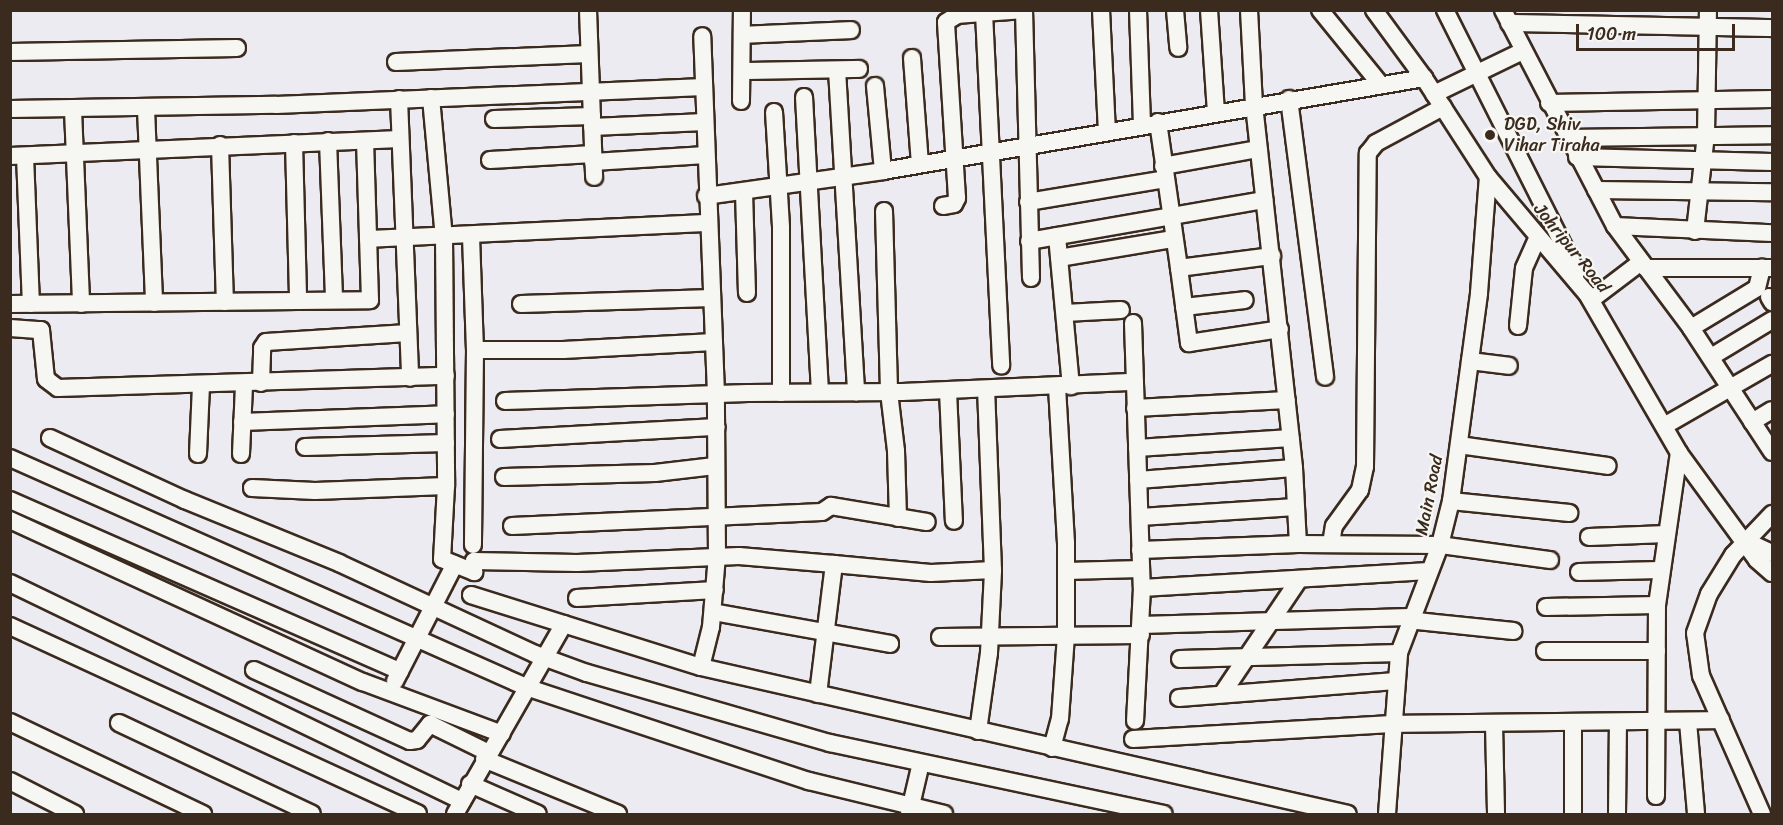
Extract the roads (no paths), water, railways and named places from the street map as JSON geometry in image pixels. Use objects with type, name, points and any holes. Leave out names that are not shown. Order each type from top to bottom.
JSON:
[{"type":"street","points":[[588,10],[594,164]]},
{"type":"street","points":[[741,101],[742,10]]},
{"type":"street","points":[[943,206],[956,202],[956,157],[946,22],[957,15],[1023,10],[1031,278]]},
{"type":"street","points":[[1101,10],[1107,131]]},
{"type":"street","points":[[1138,10],[1150,124],[1164,172],[1189,343],[1280,329]]},
{"type":"street","points":[[1175,10],[1178,48]]},
{"type":"street","points":[[1209,10],[1216,112]]},
{"type":"street","points":[[1249,10],[1258,149],[1280,329],[1294,468],[1298,544]]},
{"type":"street","points":[[1320,10],[1381,86]]},
{"type":"street","name":"Johripur Road","points":[[1374,10],[1424,78],[1488,177],[1589,297],[1679,453],[1746,541]]},
{"type":"street","points":[[1445,10],[1479,72],[1589,297],[1640,266],[1767,268],[1757,288],[1691,328]]},
{"type":"street","points":[[1695,231],[1702,191],[1708,101],[1708,10]]},
{"type":"street","points":[[984,13],[1001,366]]},
{"type":"street","points":[[1773,28],[1708,28],[1506,17],[1510,57],[1549,103],[1615,226],[1640,266],[1691,328],[1711,357],[1723,392],[1752,422],[1773,452]]},
{"type":"street","points":[[742,35],[850,30]]},
{"type":"street","points":[[701,667],[713,612],[717,556],[715,466],[717,394],[706,196],[702,36]]},
{"type":"street","points":[[10,52],[237,48]]},
{"type":"street","points":[[396,62],[589,54]]},
{"type":"street","points":[[1331,544],[1334,526],[1360,490],[1365,467],[1368,153],[1376,143],[1479,72],[1510,57]]},
{"type":"street","points":[[912,58],[920,164]]},
{"type":"street","points":[[742,71],[859,69]]},
{"type":"street","points":[[837,70],[856,392]]},
{"type":"street","points":[[706,196],[778,188],[884,171],[1254,105],[1424,78]]},
{"type":"street","points":[[875,86],[884,171]]},
{"type":"street","points":[[10,109],[146,109],[704,87]]},
{"type":"street","points":[[804,97],[820,392]]},
{"type":"street","points":[[431,98],[444,237],[446,486],[442,559],[474,572],[474,561],[577,563],[717,556],[931,573],[993,570]]},
{"type":"street","points":[[399,99],[410,378]]},
{"type":"street","points":[[1289,99],[1325,377]]},
{"type":"street","points":[[1549,103],[1773,99]]},
{"type":"street","points":[[146,109],[154,303]]},
{"type":"street","points":[[73,110],[81,304]]},
{"type":"street","points":[[774,112],[778,188],[781,393]]},
{"type":"street","points":[[494,119],[705,122]]},
{"type":"street","points":[[1568,138],[1773,135]]},
{"type":"street","points":[[31,304],[18,156],[220,145],[400,139]]},
{"type":"street","points":[[328,141],[334,300]]},
{"type":"street","points":[[10,304],[370,300],[364,141]]},
{"type":"street","points":[[294,143],[298,301]]},
{"type":"street","points":[[220,145],[225,302]]},
{"type":"street","points":[[1028,202],[1258,149]]},
{"type":"street","points":[[490,160],[594,164],[706,155]]},
{"type":"street","points":[[1577,157],[1773,162]]},
{"type":"street","name":"Main Road","points":[[1387,814],[1395,681],[1399,653],[1409,619],[1440,544],[1451,501],[1470,362],[1488,177]]},
{"type":"street","points":[[1596,190],[1773,192]]},
{"type":"street","points":[[744,192],[747,292]]},
{"type":"street","points":[[1029,241],[1264,200]]},
{"type":"street","points":[[884,211],[889,392],[896,444],[898,518]]},
{"type":"street","points":[[368,239],[708,224]]},
{"type":"street","points":[[1615,226],[1695,231],[1773,232]]},
{"type":"street","points":[[471,236],[475,350],[473,545]]},
{"type":"street","points":[[1052,748],[1060,719],[1066,635],[1065,313],[1057,236]]},
{"type":"street","points":[[1518,326],[1524,268],[1538,237]]},
{"type":"street","points":[[1059,258],[1173,238]]},
{"type":"street","points":[[1179,268],[1272,256]]},
{"type":"street","points":[[521,304],[712,298]]},
{"type":"street","points":[[1184,307],[1245,300]]},
{"type":"street","points":[[1065,313],[1121,310]]},
{"type":"street","points":[[1711,357],[1773,320]]},
{"type":"street","points":[[1133,323],[1142,588],[1135,721]]},
{"type":"street","points":[[10,328],[41,330],[46,379],[51,386],[253,384],[446,376]]},
{"type":"street","points":[[241,454],[242,422],[262,348],[266,342],[408,333]]},
{"type":"street","points":[[475,350],[563,350],[714,342]]},
{"type":"street","points":[[1470,362],[1509,366]]},
{"type":"street","points":[[1664,426],[1773,364]]},
{"type":"street","points":[[505,401],[717,394],[986,390],[1135,382]]},
{"type":"street","points":[[198,454],[201,385]]},
{"type":"street","points":[[978,731],[990,635],[993,570],[986,390]]},
{"type":"street","points":[[948,391],[954,521]]},
{"type":"street","points":[[1136,408],[1287,399]]},
{"type":"street","points":[[1752,422],[1773,410]]},
{"type":"street","points":[[242,422],[446,414]]},
{"type":"street","points":[[500,439],[717,427]]},
{"type":"street","points":[[50,438],[544,657],[587,673],[830,742],[1164,814]]},
{"type":"street","points":[[1137,448],[1291,438]]},
{"type":"street","points":[[305,447],[446,443]]},
{"type":"street","points":[[1459,445],[1608,466]]},
{"type":"street","points":[[1656,796],[1657,605],[1660,570],[1679,453]]},
{"type":"street","points":[[10,458],[526,687],[808,781],[909,811],[944,814]]},
{"type":"street","points":[[504,477],[655,473],[715,466]]},
{"type":"street","points":[[1138,480],[1294,468]]},
{"type":"street","points":[[252,488],[315,491],[446,486]]},
{"type":"street","points":[[10,500],[400,671]]},
{"type":"street","points":[[1451,501],[1569,513]]},
{"type":"street","points":[[512,526],[649,522],[715,516],[822,512],[831,506],[927,522]]},
{"type":"street","points":[[1140,517],[1296,507]]},
{"type":"street","points":[[1762,814],[1701,676],[1695,633],[1709,594],[1746,541],[1773,514]]},
{"type":"street","points":[[10,520],[389,692],[502,734]]},
{"type":"street","points":[[1589,537],[1667,534]]},
{"type":"street","points":[[1746,541],[1765,553],[1773,573]]},
{"type":"street","points":[[1140,550],[1298,544],[1440,544],[1550,560]]},
{"type":"street","points":[[389,692],[455,564]]},
{"type":"street","points":[[818,694],[828,634],[834,564]]},
{"type":"street","points":[[1066,571],[1141,569]]},
{"type":"street","points":[[1580,572],[1660,570]]},
{"type":"street","points":[[1142,588],[1298,582],[1428,571]]},
{"type":"street","points":[[1222,694],[1298,582]]},
{"type":"street","points":[[10,584],[458,811],[470,784],[502,734],[526,687],[564,624]]},
{"type":"street","points":[[577,598],[715,590]]},
{"type":"street","points":[[471,595],[701,667],[1348,814]]},
{"type":"street","points":[[1546,607],[1657,605]]},
{"type":"street","points":[[713,612],[890,644]]},
{"type":"street","points":[[940,637],[1066,635],[1272,621],[1409,619],[1513,631]]},
{"type":"street","points":[[10,626],[418,814]]},
{"type":"street","points":[[1545,651],[1657,651]]},
{"type":"street","points":[[1180,659],[1399,653]]},
{"type":"street","points":[[254,670],[410,741],[417,740],[430,724],[487,756],[618,814]]},
{"type":"street","points":[[1179,698],[1395,681]]},
{"type":"street","points":[[1133,740],[1392,724],[1618,724],[1721,720]]},
{"type":"street","points":[[10,722],[203,814]]},
{"type":"street","points":[[1688,722],[1696,814]]},
{"type":"street","points":[[119,723],[312,814]]},
{"type":"street","points":[[1494,723],[1496,814]]},
{"type":"street","points":[[1573,724],[1573,814]]},
{"type":"street","points":[[1617,814],[1618,724]]},
{"type":"street","points":[[909,811],[921,763]]},
{"type":"street","points":[[10,782],[42,807],[75,814]]},
{"type":"street","points":[[470,784],[538,814]]},
{"type":"street","points":[[1387,814],[1397,814]]},
{"type":"place","name":"DGD, Shiv Vihar Tiraha","points":[[1490,135]]}]
